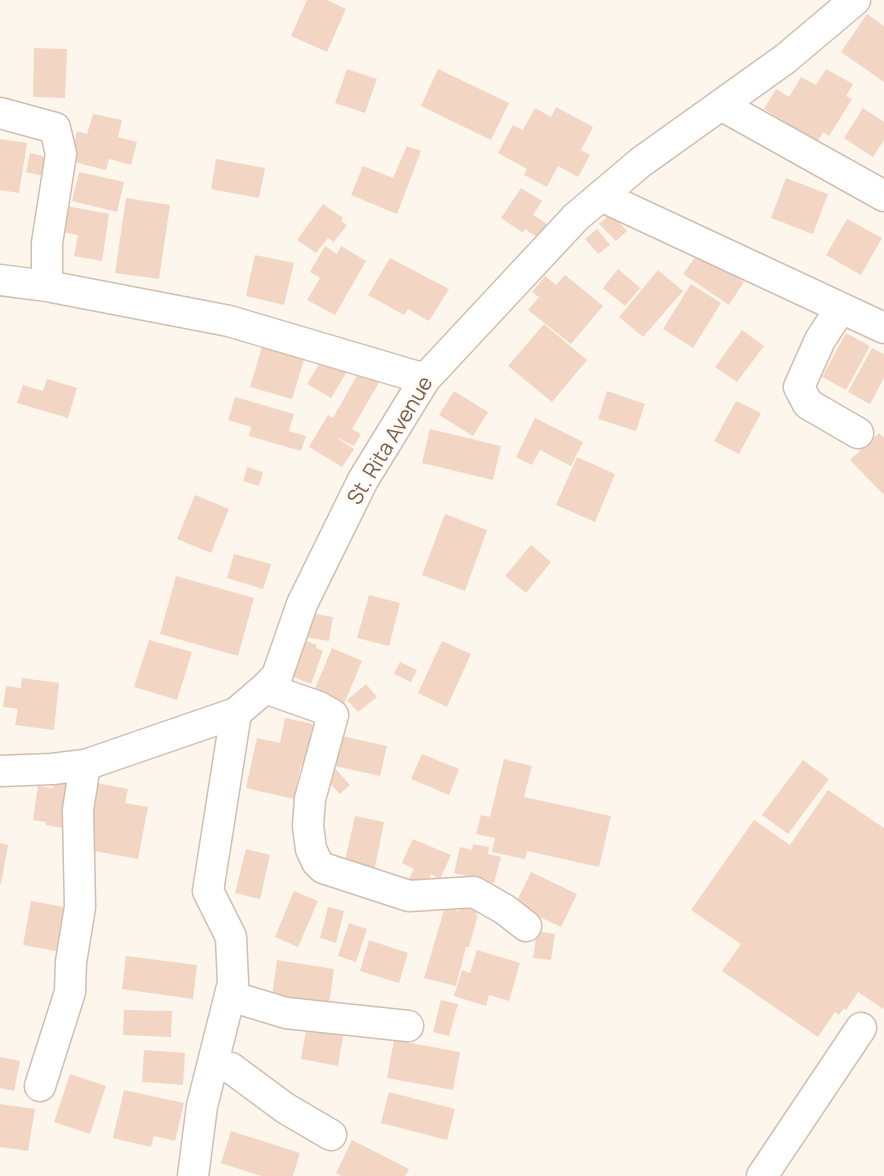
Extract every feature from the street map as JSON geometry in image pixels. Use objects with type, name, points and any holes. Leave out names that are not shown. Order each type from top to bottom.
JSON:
[{"type":"street","name":"St. Rita Avenue","points":[[0,771],[85,765],[236,713],[265,688],[276,676],[302,604],[363,480],[425,379],[576,217],[640,162],[785,59],[855,0]]},
{"type":"street","points":[[721,106],[884,196]]},
{"type":"street","points":[[0,113],[55,128],[61,154],[47,243],[47,286]]},
{"type":"street","points":[[601,196],[884,328]]},
{"type":"street","points":[[0,280],[47,286],[229,321],[425,379]]},
{"type":"street","points":[[841,308],[820,340],[799,387],[808,404],[858,433]]},
{"type":"street","points":[[265,688],[319,707],[333,715],[309,812],[311,849],[323,868],[409,896],[474,892],[504,909],[526,926]]},
{"type":"street","points":[[193,1176],[202,1106],[233,983],[231,937],[208,891],[236,713]]},
{"type":"street","points":[[40,1086],[70,992],[71,962],[80,907],[78,810],[85,765]]},
{"type":"street","points":[[230,996],[286,1013],[408,1026]]},
{"type":"street","points":[[762,1176],[861,1028]]},
{"type":"street","points":[[213,1064],[231,1068],[285,1108],[331,1135]]},
{"type":"building","points":[[307,0],[327,0],[346,9],[327,52],[291,36]]},
{"type":"building","points":[[867,14],[884,26],[884,82],[841,52]]},
{"type":"building","points":[[34,48],[67,49],[65,98],[33,97]]},
{"type":"building","points":[[347,69],[377,79],[365,113],[335,103]]},
{"type":"building","points":[[438,69],[509,103],[491,140],[421,106]]},
{"type":"building","points":[[826,69],[853,84],[846,96],[852,99],[829,136],[823,132],[814,148],[781,122],[782,120],[764,109],[776,89],[789,97],[801,77],[816,85]]},
{"type":"building","points":[[556,107],[593,127],[581,150],[590,155],[578,177],[558,166],[547,187],[524,175],[527,169],[498,153],[513,125],[523,130],[535,108],[551,117]]},
{"type":"building","points":[[863,108],[884,122],[884,140],[873,157],[844,138]]},
{"type":"building","points":[[93,114],[122,120],[118,137],[137,142],[131,165],[109,159],[106,170],[70,161],[77,131],[87,134]]},
{"type":"building","points":[[0,139],[27,143],[19,193],[0,190]]},
{"type":"building","points":[[407,146],[421,151],[397,214],[351,195],[363,166],[393,178]]},
{"type":"building","points":[[30,153],[47,157],[43,176],[26,172]]},
{"type":"building","points":[[216,159],[265,168],[259,198],[211,189]]},
{"type":"building","points":[[79,172],[124,182],[117,212],[72,201]]},
{"type":"building","points":[[786,178],[828,194],[813,234],[771,218]]},
{"type":"building","points":[[521,188],[542,201],[533,215],[550,226],[540,239],[525,229],[523,233],[501,218]]},
{"type":"building","points":[[126,198],[170,205],[159,279],[115,273]]},
{"type":"building","points":[[323,204],[343,218],[341,221],[347,225],[334,242],[328,238],[316,253],[297,240]]},
{"type":"building","points":[[66,206],[109,214],[102,261],[74,256],[78,235],[62,232]]},
{"type":"building","points":[[611,214],[627,231],[616,241],[599,224]]},
{"type":"building","points":[[847,219],[882,238],[861,275],[826,255]]},
{"type":"building","points":[[597,229],[610,245],[598,254],[585,239]]},
{"type":"building","points":[[325,246],[337,254],[341,246],[366,261],[335,315],[307,300],[320,278],[310,272]]},
{"type":"building","points":[[699,252],[744,282],[729,305],[683,274]]},
{"type":"building","points":[[255,255],[294,263],[284,305],[246,296]]},
{"type":"building","points":[[390,258],[449,289],[429,321],[408,309],[404,315],[368,295]]},
{"type":"building","points":[[618,269],[640,288],[625,306],[603,288]]},
{"type":"building","points":[[658,270],[683,291],[643,337],[619,317]]},
{"type":"building","points":[[565,275],[603,306],[571,344],[528,310],[539,297],[532,292],[545,276],[556,285]]},
{"type":"building","points":[[691,284],[721,303],[693,348],[663,329]]},
{"type":"building","points":[[544,324],[587,360],[552,402],[508,366]]},
{"type":"building","points":[[742,330],[764,346],[737,382],[715,367]]},
{"type":"building","points":[[846,333],[870,346],[846,390],[822,377]]},
{"type":"building","points":[[264,340],[306,353],[292,399],[250,387]]},
{"type":"building","points":[[872,348],[884,354],[884,378],[870,404],[848,392]]},
{"type":"building","points":[[327,351],[351,365],[331,398],[307,384]]},
{"type":"building","points":[[361,368],[381,379],[352,429],[361,434],[354,446],[334,436],[354,449],[342,467],[309,447],[328,415],[333,418]]},
{"type":"building","points":[[47,379],[77,388],[68,418],[17,403],[23,385],[43,391]]},
{"type":"building","points":[[454,391],[488,412],[473,436],[439,415]]},
{"type":"building","points":[[607,391],[645,404],[636,431],[598,419]]},
{"type":"building","points":[[235,397],[294,414],[289,431],[306,436],[301,451],[249,436],[251,427],[228,420]]},
{"type":"building","points":[[736,401],[761,413],[739,454],[714,441]]},
{"type":"building","points":[[535,418],[583,442],[571,466],[540,450],[532,465],[516,457]]},
{"type":"building","points":[[430,429],[501,446],[493,480],[422,463]]},
{"type":"building","points":[[879,433],[884,438],[884,495],[850,460]]},
{"type":"building","points":[[577,457],[615,474],[595,522],[556,505]]},
{"type":"building","points":[[247,467],[263,472],[259,486],[243,481]]},
{"type":"building","points":[[195,495],[229,509],[211,553],[177,539]]},
{"type":"building","points":[[445,514],[487,530],[465,591],[422,575]]},
{"type":"building","points":[[531,545],[551,562],[526,593],[505,576]]},
{"type":"building","points":[[234,554],[271,564],[263,589],[227,578]]},
{"type":"building","points":[[176,576],[254,598],[238,656],[160,634]]},
{"type":"building","points":[[369,595],[400,603],[389,646],[357,638]]},
{"type":"building","points":[[309,613],[333,617],[329,641],[305,637]]},
{"type":"building","points":[[298,638],[317,645],[316,648],[323,651],[311,684],[293,677],[297,666],[288,663]]},
{"type":"building","points":[[149,640],[192,652],[177,700],[134,687]]},
{"type":"building","points":[[442,641],[471,654],[447,707],[418,693]]},
{"type":"building","points":[[332,648],[362,661],[344,704],[314,691]]},
{"type":"building","points":[[400,662],[417,670],[411,682],[394,674]]},
{"type":"building","points":[[22,678],[59,683],[54,730],[15,725],[18,709],[3,707],[6,686],[21,688]]},
{"type":"building","points":[[366,684],[377,697],[358,712],[347,700]]},
{"type":"building","points":[[285,718],[322,726],[312,768],[301,765],[294,799],[246,788],[257,738],[280,743]]},
{"type":"building","points":[[342,736],[387,746],[380,776],[335,766]]},
{"type":"building","points":[[422,754],[459,769],[449,795],[411,779]]},
{"type":"building","points":[[504,759],[532,766],[524,797],[611,816],[599,867],[527,851],[525,859],[492,852],[495,838],[476,834],[481,815],[490,817]]},
{"type":"building","points":[[803,760],[829,779],[788,834],[762,815]]},
{"type":"building","points":[[334,767],[350,785],[340,794],[323,776]]},
{"type":"building","points":[[54,781],[70,783],[63,828],[33,820],[38,786],[53,788]]},
{"type":"building","points":[[96,783],[128,789],[125,803],[148,807],[138,859],[83,849]]},
{"type":"building","points":[[828,790],[884,828],[884,1007],[883,1009],[858,992],[846,1010],[844,1008],[839,1015],[835,1012],[818,1037],[722,971],[741,944],[691,910],[754,820],[790,845]]},
{"type":"building","points":[[355,816],[384,822],[374,872],[344,865]]},
{"type":"building","points":[[413,839],[451,855],[440,879],[431,874],[425,889],[408,881],[414,869],[402,863]]},
{"type":"building","points":[[0,843],[8,845],[1,884],[0,884]]},
{"type":"building","points":[[473,844],[489,847],[488,854],[501,857],[494,883],[454,873],[460,847],[472,850]]},
{"type":"building","points":[[246,849],[270,855],[260,899],[235,893]]},
{"type":"building","points":[[531,872],[577,894],[561,927],[515,905]]},
{"type":"building","points":[[294,891],[318,901],[298,947],[275,937]]},
{"type":"building","points":[[31,901],[70,908],[61,952],[23,945]]},
{"type":"building","points":[[461,905],[477,909],[478,915],[456,986],[424,978],[445,907],[459,911]]},
{"type":"building","points":[[328,907],[344,911],[336,943],[320,938]]},
{"type":"building","points":[[349,923],[367,929],[356,962],[338,956]]},
{"type":"building","points":[[537,931],[555,934],[551,960],[533,958]]},
{"type":"building","points":[[369,940],[408,953],[399,983],[360,971]]},
{"type":"building","points":[[477,950],[520,963],[509,1001],[489,995],[486,1006],[454,996],[462,970],[470,973]]},
{"type":"building","points":[[126,956],[197,965],[193,999],[122,989]]},
{"type":"building","points":[[277,960],[334,969],[329,1005],[272,997]]},
{"type":"building","points":[[441,1000],[458,1004],[449,1036],[433,1032]]},
{"type":"building","points":[[124,1010],[172,1011],[171,1037],[123,1035]]},
{"type":"building","points":[[306,1030],[343,1036],[338,1066],[301,1059]]},
{"type":"building","points":[[394,1040],[460,1052],[453,1090],[387,1078]]},
{"type":"building","points":[[144,1050],[185,1053],[183,1085],[142,1082]]},
{"type":"building","points":[[0,1057],[20,1061],[14,1091],[0,1088]]},
{"type":"building","points":[[70,1074],[106,1086],[90,1134],[54,1122]]},
{"type":"building","points":[[124,1090],[184,1103],[175,1141],[154,1136],[151,1147],[113,1138]]},
{"type":"building","points":[[389,1092],[455,1109],[447,1140],[381,1123]]},
{"type":"building","points":[[0,1104],[35,1109],[28,1151],[0,1147]]},
{"type":"building","points":[[231,1131],[300,1153],[293,1176],[261,1176],[221,1163]]},
{"type":"building","points":[[352,1140],[409,1169],[405,1176],[341,1176],[336,1173]]}]
